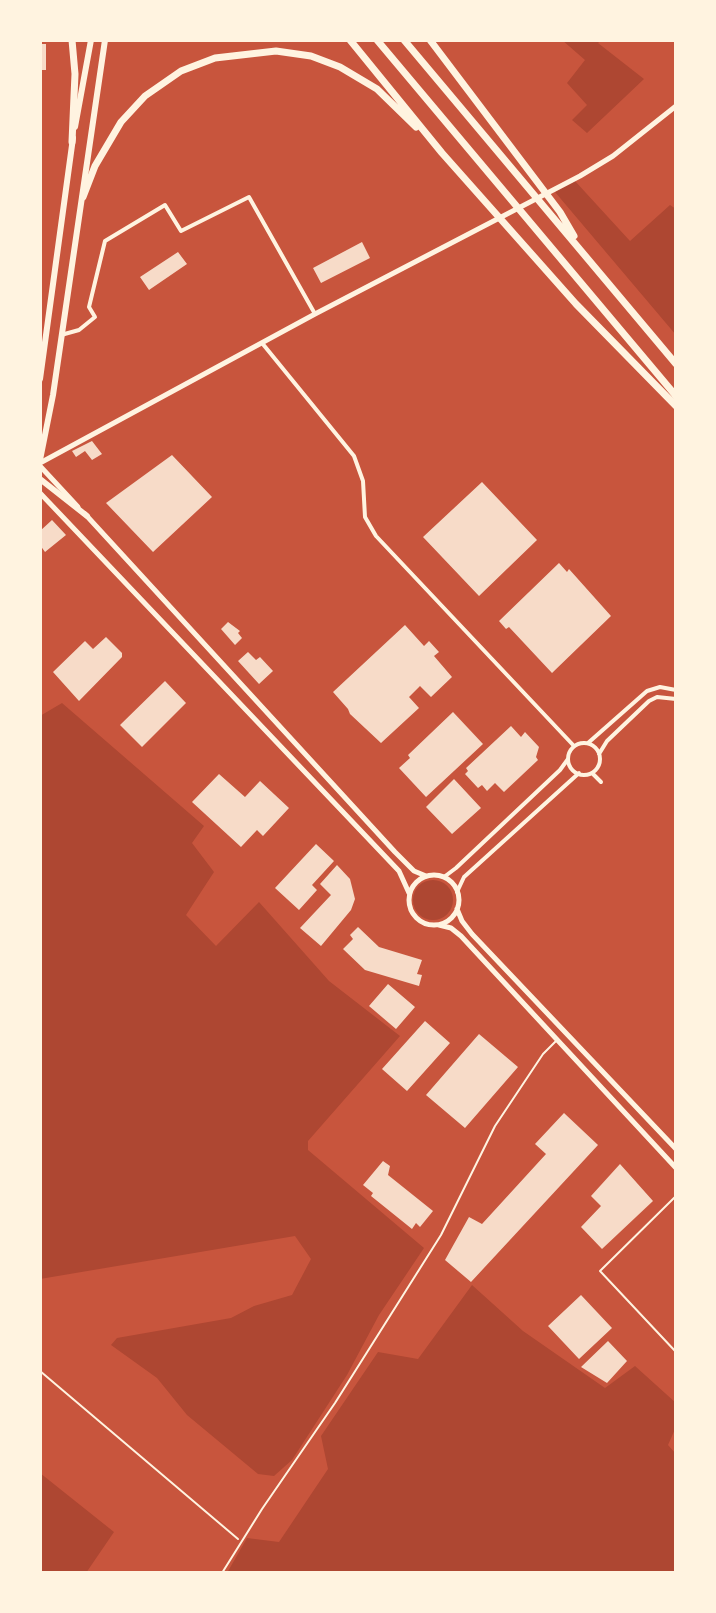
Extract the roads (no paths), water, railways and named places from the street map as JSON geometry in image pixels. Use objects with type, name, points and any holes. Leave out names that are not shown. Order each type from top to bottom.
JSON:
[{"type":"highway","points":[[72,40],[75,74],[72,142]]},
{"type":"highway","points":[[350,40],[442,153],[576,304],[676,406]]},
{"type":"highway","points":[[377,40],[676,396]]},
{"type":"highway","points":[[404,40],[676,364]]},
{"type":"highway","points":[[430,40],[560,212],[583,251]]},
{"type":"highway","points":[[83,197],[95,166],[121,122],[145,96],[181,71],[215,58],[251,51],[311,56],[340,67],[377,89],[442,153]]},
{"type":"main road","points":[[40,379],[72,142],[91,40]]},
{"type":"main road","points":[[40,463],[105,40]]},
{"type":"main road","points":[[40,463],[315,314],[580,176],[613,156],[676,106]]},
{"type":"main road","points":[[67,184],[84,186]]},
{"type":"main road","points":[[40,463],[395,852],[414,871],[426,876],[444,877],[453,884],[457,892],[457,909],[472,934],[676,1149]]},
{"type":"main road","points":[[40,479],[87,516]]},
{"type":"main road","points":[[40,493],[399,871],[416,918],[428,925],[451,928],[461,936],[676,1168]]},
{"type":"main road","points":[[409,893],[416,882],[426,876]]},
{"type":"main road","points":[[439,925],[450,919],[457,909]]},
{"type":"street","points":[[61,335],[79,330],[95,317],[89,307],[105,241],[165,205],[181,231],[249,197],[315,314]]},
{"type":"street","points":[[262,343],[354,456],[363,481],[365,517],[376,536],[574,746]]},
{"type":"street","points":[[574,746],[588,743],[647,691],[660,687],[676,690]]},
{"type":"street","points":[[568,759],[571,768],[579,773],[592,773],[598,767],[599,754],[607,741],[649,701],[657,697],[676,699]]},
{"type":"street","points":[[588,743],[599,754]]},
{"type":"street","points":[[444,877],[560,770],[574,746]]},
{"type":"street","points":[[457,892],[464,877],[579,773]]},
{"type":"street","points":[[592,773],[601,782]]},
{"type":"lane","points":[[222,1573],[335,1403],[433,1247],[495,1126],[543,1054],[558,1039]]},
{"type":"lane","points":[[676,1196],[600,1271],[676,1352]]}]
